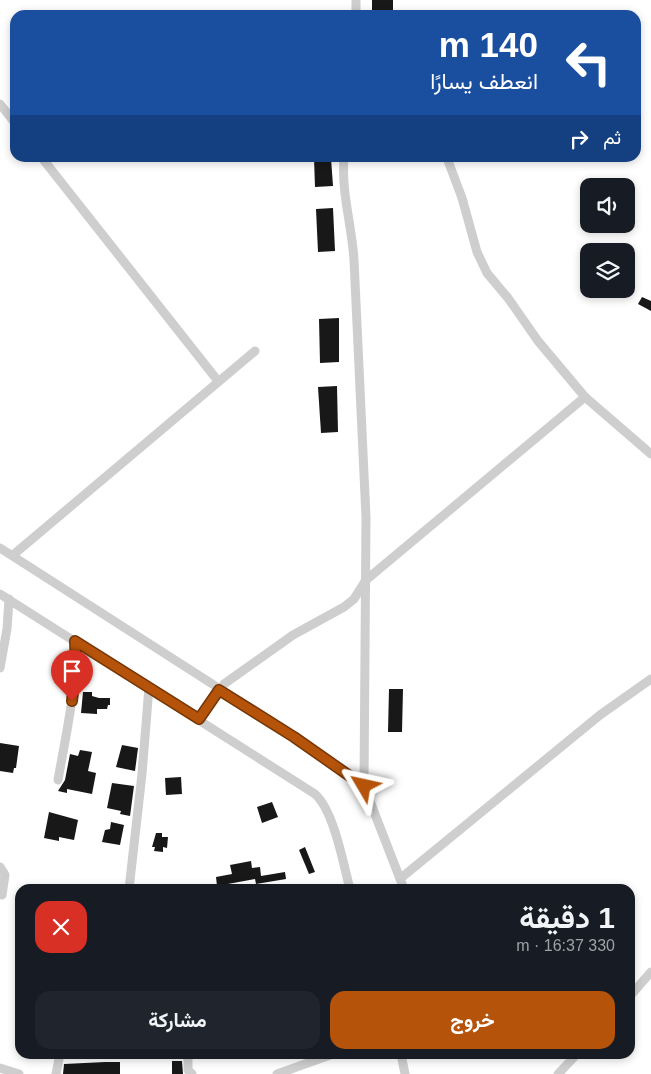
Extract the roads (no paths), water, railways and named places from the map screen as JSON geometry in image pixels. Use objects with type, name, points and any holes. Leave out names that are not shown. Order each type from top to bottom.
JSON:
[{"type":"street","points":[[0,104],[10,117]]},
{"type":"street","points":[[45,162],[218,381]]},
{"type":"street","points":[[344,162],[344,190],[353,238],[366,517],[364,786],[403,884]]},
{"type":"street","points":[[449,162],[477,252],[487,273],[508,298],[538,340],[586,396],[651,454]]},
{"type":"street","points":[[13,554],[255,351]]},
{"type":"street","points":[[199,719],[219,690],[293,634],[344,607],[354,599],[366,580],[586,396]]},
{"type":"street","points":[[0,548],[13,554],[219,690],[294,737],[364,786]]},
{"type":"street","points":[[0,594],[300,783],[321,800],[328,815],[349,884]]},
{"type":"street","points":[[0,668],[7,629],[9,600]]},
{"type":"street","points":[[58,780],[72,701],[76,666],[75,641]]},
{"type":"street","points":[[402,878],[600,715],[651,679]]},
{"type":"street","points":[[130,884],[142,774],[149,687]]},
{"type":"street","points":[[0,867],[5,875],[2,895]]},
{"type":"street","points":[[635,990],[651,972]]},
{"type":"street","points":[[56,1074],[59,1059]]},
{"type":"street","points":[[188,1059],[188,1070],[192,1074]]},
{"type":"street","points":[[277,1074],[319,1059]]},
{"type":"street","points":[[402,1059],[405,1074]]},
{"type":"street","points":[[558,1074],[572,1059]]},
{"type":"street","points":[[0,1068],[19,1074]]}]
